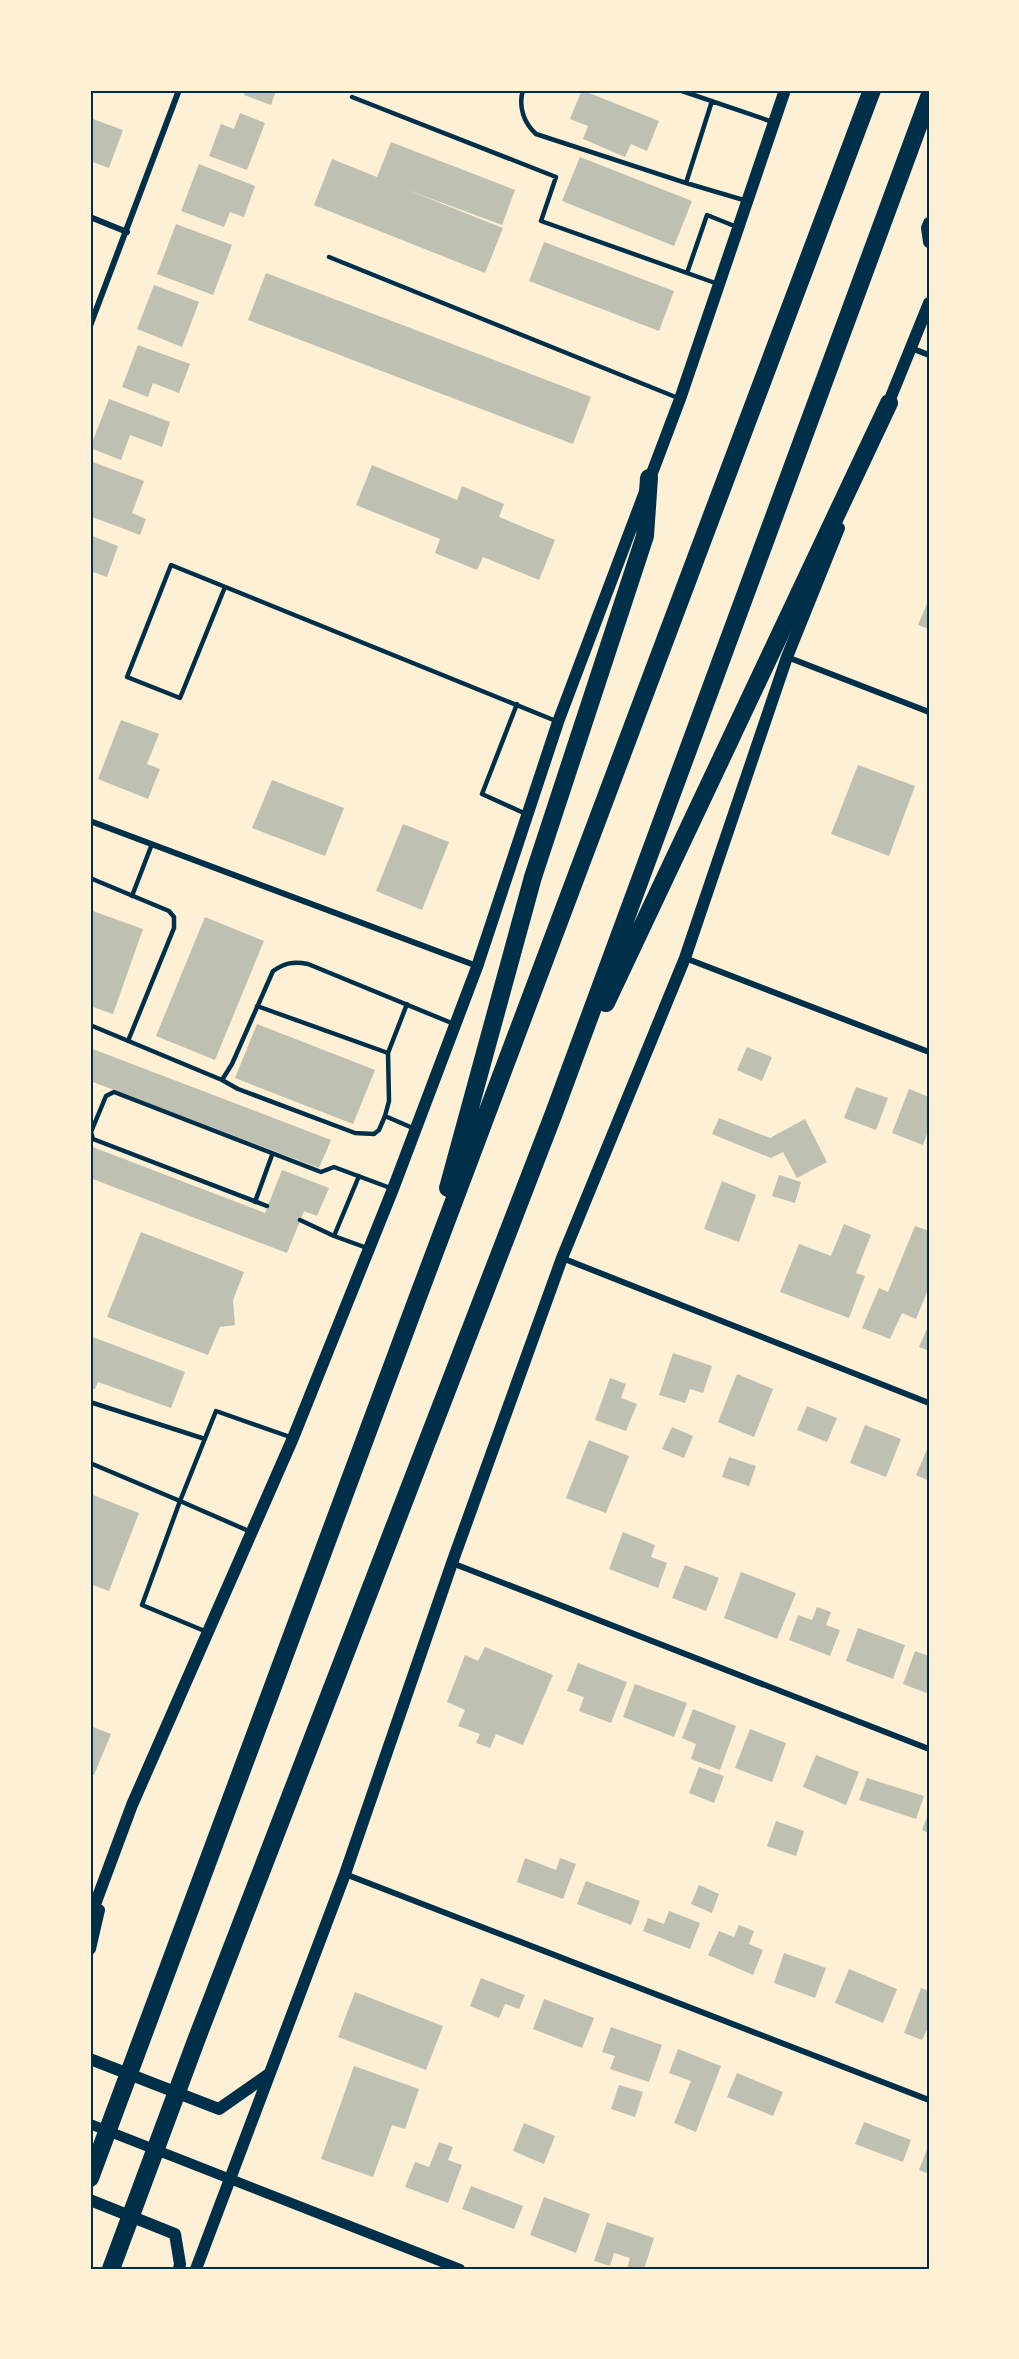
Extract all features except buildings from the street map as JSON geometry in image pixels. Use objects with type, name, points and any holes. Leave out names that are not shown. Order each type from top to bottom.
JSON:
[{"type":"highway","points":[[90,2178],[152,2017],[419,1294],[872,90]]},
{"type":"highway","points":[[113,2264],[197,2038],[554,1113],[929,97]]},
{"type":"highway","points":[[554,1113],[889,403]]},
{"type":"highway","points":[[419,1294],[533,877],[645,536],[649,478]]},
{"type":"main road","points":[[90,1918],[132,1805],[293,1438],[393,1189],[477,967],[558,722],[680,399],[785,90]]},
{"type":"main road","points":[[929,223],[929,242]]},
{"type":"main road","points":[[196,2269],[345,1874],[452,1563],[562,1258],[685,958],[787,657],[929,303]]},
{"type":"main road","points":[[90,1949],[108,1871]]},
{"type":"main road","points":[[90,2059],[219,2109],[269,2074]]},
{"type":"main road","points":[[90,2200],[175,2234],[179,2269]]},
{"type":"street","points":[[90,326],[179,90]]},
{"type":"street","points":[[90,217],[127,232]]},
{"type":"street","points":[[911,348],[929,355]]},
{"type":"street","points":[[787,657],[929,712]]},
{"type":"street","points":[[90,821],[477,967]]},
{"type":"street","points":[[685,958],[929,1052]]},
{"type":"street","points":[[562,1258],[929,1403]]},
{"type":"street","points":[[452,1563],[929,1749]]},
{"type":"street","points":[[345,1874],[929,2100]]},
{"type":"street","points":[[90,2124],[460,2269]]},
{"type":"lane","points":[[523,90],[521,96],[523,116],[536,134],[748,201]]},
{"type":"lane","points":[[679,90],[773,122]]},
{"type":"lane","points":[[352,98],[556,177],[541,220],[720,285]]},
{"type":"lane","points":[[686,183],[712,101]]},
{"type":"lane","points":[[687,273],[706,215],[739,228]]},
{"type":"lane","points":[[329,257],[680,399]]},
{"type":"lane","points":[[225,587],[180,698],[127,677],[171,565],[558,722]]},
{"type":"lane","points":[[517,704],[483,794],[526,814]]},
{"type":"lane","points":[[132,896],[152,844]]},
{"type":"lane","points":[[90,878],[170,911],[174,918],[174,928],[128,1041]]},
{"type":"lane","points":[[222,1080],[232,1064],[273,971],[284,963],[297,961],[308,964],[454,1023]]},
{"type":"lane","points":[[90,1025],[222,1080],[238,1089],[355,1133],[374,1134],[379,1130],[389,1101],[388,1053],[407,1004]]},
{"type":"lane","points":[[257,1006],[388,1053]]},
{"type":"lane","points":[[267,1206],[93,1139],[91,1132],[106,1096],[114,1092],[272,1155],[321,1172],[334,1167],[393,1189]]},
{"type":"lane","points":[[385,1116],[415,1129]]},
{"type":"lane","points":[[255,1202],[272,1155]]},
{"type":"lane","points":[[334,1236],[359,1176]]},
{"type":"lane","points":[[300,1220],[369,1249]]},
{"type":"lane","points":[[90,1402],[205,1439]]},
{"type":"lane","points":[[209,1633],[142,1605],[216,1412],[293,1438]]},
{"type":"lane","points":[[90,1463],[253,1532]]}]
